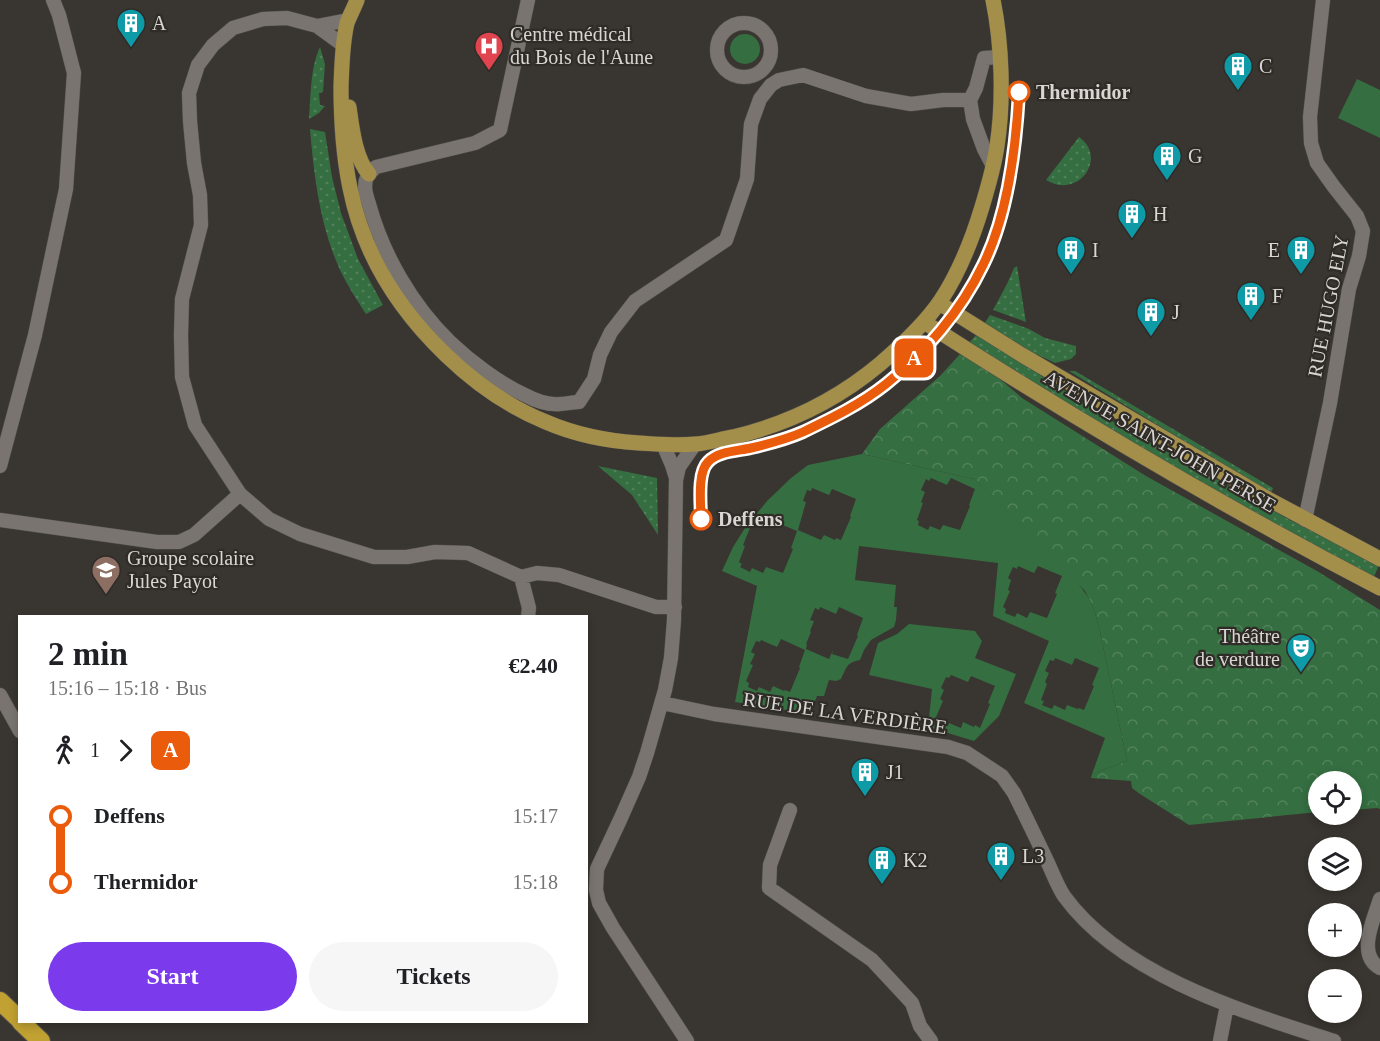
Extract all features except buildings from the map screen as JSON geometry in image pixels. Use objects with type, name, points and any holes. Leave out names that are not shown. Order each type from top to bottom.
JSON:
[{"type":"highway","points":[[0,1001],[18,1019]]},
{"type":"highway","points":[[22,1023],[41,1041]]},
{"type":"main road","points":[[357,0],[348,20],[343,45],[341,121],[343,146],[355,211],[372,256],[409,316],[465,374],[528,414],[547,423],[582,434],[626,442],[663,444],[695,444],[755,431],[786,421],[818,406],[862,379],[903,343],[939,303],[956,275],[975,230],[998,142],[1000,57],[993,0]]},
{"type":"main road","points":[[342,63],[354,138],[364,168],[373,171]]},
{"type":"main road","name":"AVENUE SAINT-JOHN PERSE","points":[[939,303],[1022,355],[1305,520],[1380,559]]},
{"type":"main road","name":"AVENUE SAINT-JOHN PERSE","points":[[924,322],[1102,433],[1285,539],[1380,588]]},
{"type":"street","points":[[0,466],[35,335],[66,189],[74,73],[53,0]]},
{"type":"street","points":[[528,0],[500,130],[475,143],[373,171],[367,177],[365,185],[373,218],[389,258],[430,319],[451,342],[490,375],[541,402],[560,404],[579,402],[594,379],[600,355],[611,332],[635,301],[726,240],[747,179],[751,124],[760,99],[771,85],[779,80],[803,75],[866,96],[911,104],[943,100],[970,100]]},
{"type":"street","name":"RUE HUGO ELY","points":[[1305,520],[1330,403],[1349,290],[1359,256],[1363,231],[1357,216],[1317,163],[1311,143],[1310,117],[1324,1]]},
{"type":"street","points":[[343,45],[317,26],[287,18],[263,20],[233,28],[213,45],[198,65],[189,93],[201,225],[182,299],[182,377],[195,425],[240,494],[269,519],[300,534],[374,557],[407,557],[435,552],[468,553],[521,577],[537,573],[559,575],[645,604],[656,607],[675,607]]},
{"type":"street","points":[[317,26],[348,20]]},
{"type":"street","points":[[743,22],[752,23],[761,28],[771,44],[768,63],[762,70],[754,75],[735,76],[720,64],[716,45],[725,29],[743,22]]},
{"type":"street","points":[[993,166],[973,119],[970,100],[976,88],[984,58],[1000,57]]},
{"type":"street","points":[[762,70],[771,85]]},
{"type":"street","points":[[663,444],[676,480]]},
{"type":"street","points":[[687,1041],[613,928],[591,890],[597,869],[639,777],[662,703],[671,658],[675,607],[676,480],[679,467],[695,444]]},
{"type":"street","points":[[0,520],[157,542],[179,542],[194,535],[240,494]]},
{"type":"street","points":[[521,577],[529,608],[528,615]]},
{"type":"street","points":[[0,694],[18,727]]},
{"type":"street","name":"RUE DE LA VERDIÈRE","points":[[662,703],[714,714],[948,747],[967,753],[1005,779],[1063,895],[1090,926],[1122,951],[1169,979],[1227,1005],[1334,1041]]},
{"type":"street","points":[[790,810],[770,866],[768,888],[872,960],[912,1003],[920,1026],[930,1041]]},
{"type":"street","points":[[1380,899],[1367,949],[1370,958],[1380,968]]},
{"type":"street","points":[[1220,1041],[1227,1005]]},
{"type":"green space","points":[[745,34],[756,38],[760,49],[756,60],[745,64],[734,60],[730,49],[734,38]]},
{"type":"green space","points":[[320,47],[325,64],[323,92],[319,93],[320,105],[325,106],[309,119],[313,73]]},
{"type":"green space","points":[[1357,79],[1380,90],[1380,138],[1338,118]]},
{"type":"green space","points":[[310,129],[325,132],[332,177],[341,213],[358,259],[383,305],[366,314],[343,276],[327,236],[316,183]]},
{"type":"green space","points":[[1079,137],[1087,145],[1091,155],[1086,174],[1069,185],[1058,185],[1046,180]]},
{"type":"green space","points":[[1017,266],[1026,322],[993,310]]},
{"type":"green space","points":[[990,315],[1029,329],[1045,338],[1076,346],[1076,354],[1071,359],[1055,363],[1019,346],[984,324]]},
{"type":"green space","points":[[977,334],[1110,420],[1286,518],[1379,565],[1373,579],[1225,499],[968,344]]},
{"type":"green space","points":[[960,354],[994,374],[1022,398],[1146,476],[1317,571],[1380,610],[1380,809],[1362,809],[1362,771],[1308,771],[1308,813],[1189,825],[1132,788],[1131,781],[1091,778],[1092,774],[1127,761],[1099,627],[1085,591],[974,479],[862,454],[880,429],[941,375]]},
{"type":"green space","points":[[1069,371],[1075,371],[1273,488],[1271,494]]},
{"type":"green space","points":[[862,454],[974,479],[1067,568],[1088,597],[1099,627],[1127,761],[1092,774],[1105,738],[1024,703],[1049,641],[993,616],[998,563],[859,546],[855,580],[896,585],[894,607],[897,607],[894,627],[871,640],[860,660],[849,664],[841,679],[829,680],[824,696],[817,696],[810,714],[735,702],[757,586],[722,571],[745,528],[767,501],[808,465]],"holes":[[[931,478],[947,485],[951,478],[975,489],[960,530],[943,525],[940,530],[930,526],[928,530],[918,525],[917,520],[925,492],[921,490],[926,479],[929,481]],[[812,488],[829,495],[832,489],[856,499],[841,540],[824,535],[821,540],[798,530],[807,490],[811,491]],[[753,521],[770,528],[773,521],[797,531],[791,548],[793,549],[783,573],[766,567],[763,573],[752,568],[750,572],[740,567],[742,564],[739,562],[745,546],[743,545]],[[1018,566],[1034,573],[1038,566],[1062,576],[1047,618],[1030,612],[1027,618],[1017,613],[1015,617],[1005,613],[1006,609],[1003,607],[1010,591],[1008,590],[1011,580],[1008,578],[1013,567],[1017,569]],[[820,607],[836,614],[839,607],[863,618],[848,659],[832,654],[833,650],[829,659],[806,649],[814,621],[810,620],[815,608],[819,610]],[[781,639],[805,650],[790,692],[773,686],[770,692],[759,687],[757,691],[748,687],[749,683],[746,681],[755,654],[751,652],[756,641],[761,640],[777,647]],[[1055,658],[1072,665],[1075,658],[1099,668],[1084,710],[1067,705],[1065,710],[1054,705],[1052,709],[1042,705],[1044,701],[1041,700],[1049,673],[1045,671],[1050,660],[1054,661]]]},
{"type":"green space","points":[[598,466],[657,478],[658,535],[632,495]]},
{"type":"green space","points":[[909,624],[975,631],[982,641],[975,658],[1016,674],[999,716],[974,741],[928,727],[932,689],[869,675],[878,643],[897,634]],"holes":[[[951,675],[968,682],[971,676],[995,686],[980,728],[963,722],[961,728],[949,723],[948,726],[938,722],[939,719],[936,717],[943,701],[940,699],[944,690],[941,688],[946,677],[949,678]]]},
{"type":"bus line","name":"A","points":[[701,519],[702,473],[710,459],[795,435],[833,418],[860,402],[906,367],[954,313],[984,263],[1002,211],[1016,144],[1019,92]]},
{"type":"place","name":"A","points":[[131,48]]},
{"type":"place","name":"Centre médical du Bois de l'Aune","points":[[489,72]]},
{"type":"place","name":"Thermidor","points":[[1019,92]]},
{"type":"place","name":"C","points":[[1238,92]]},
{"type":"place","name":"G","points":[[1167,182]]},
{"type":"place","name":"H","points":[[1132,240]]},
{"type":"place","name":"I","points":[[1071,276]]},
{"type":"place","name":"E","points":[[1301,276]]},
{"type":"place","name":"F","points":[[1251,322]]},
{"type":"place","name":"J","points":[[1151,338]]},
{"type":"place","name":"Deffens","points":[[701,519]]},
{"type":"place","name":"Groupe scolaire Jules Payot","points":[[106,596]]},
{"type":"place","name":"Théâtre de verdure","points":[[1301,674]]},
{"type":"place","name":"J1","points":[[865,798]]},
{"type":"place","name":"L3","points":[[1001,882]]},
{"type":"place","name":"K2","points":[[882,886]]}]
